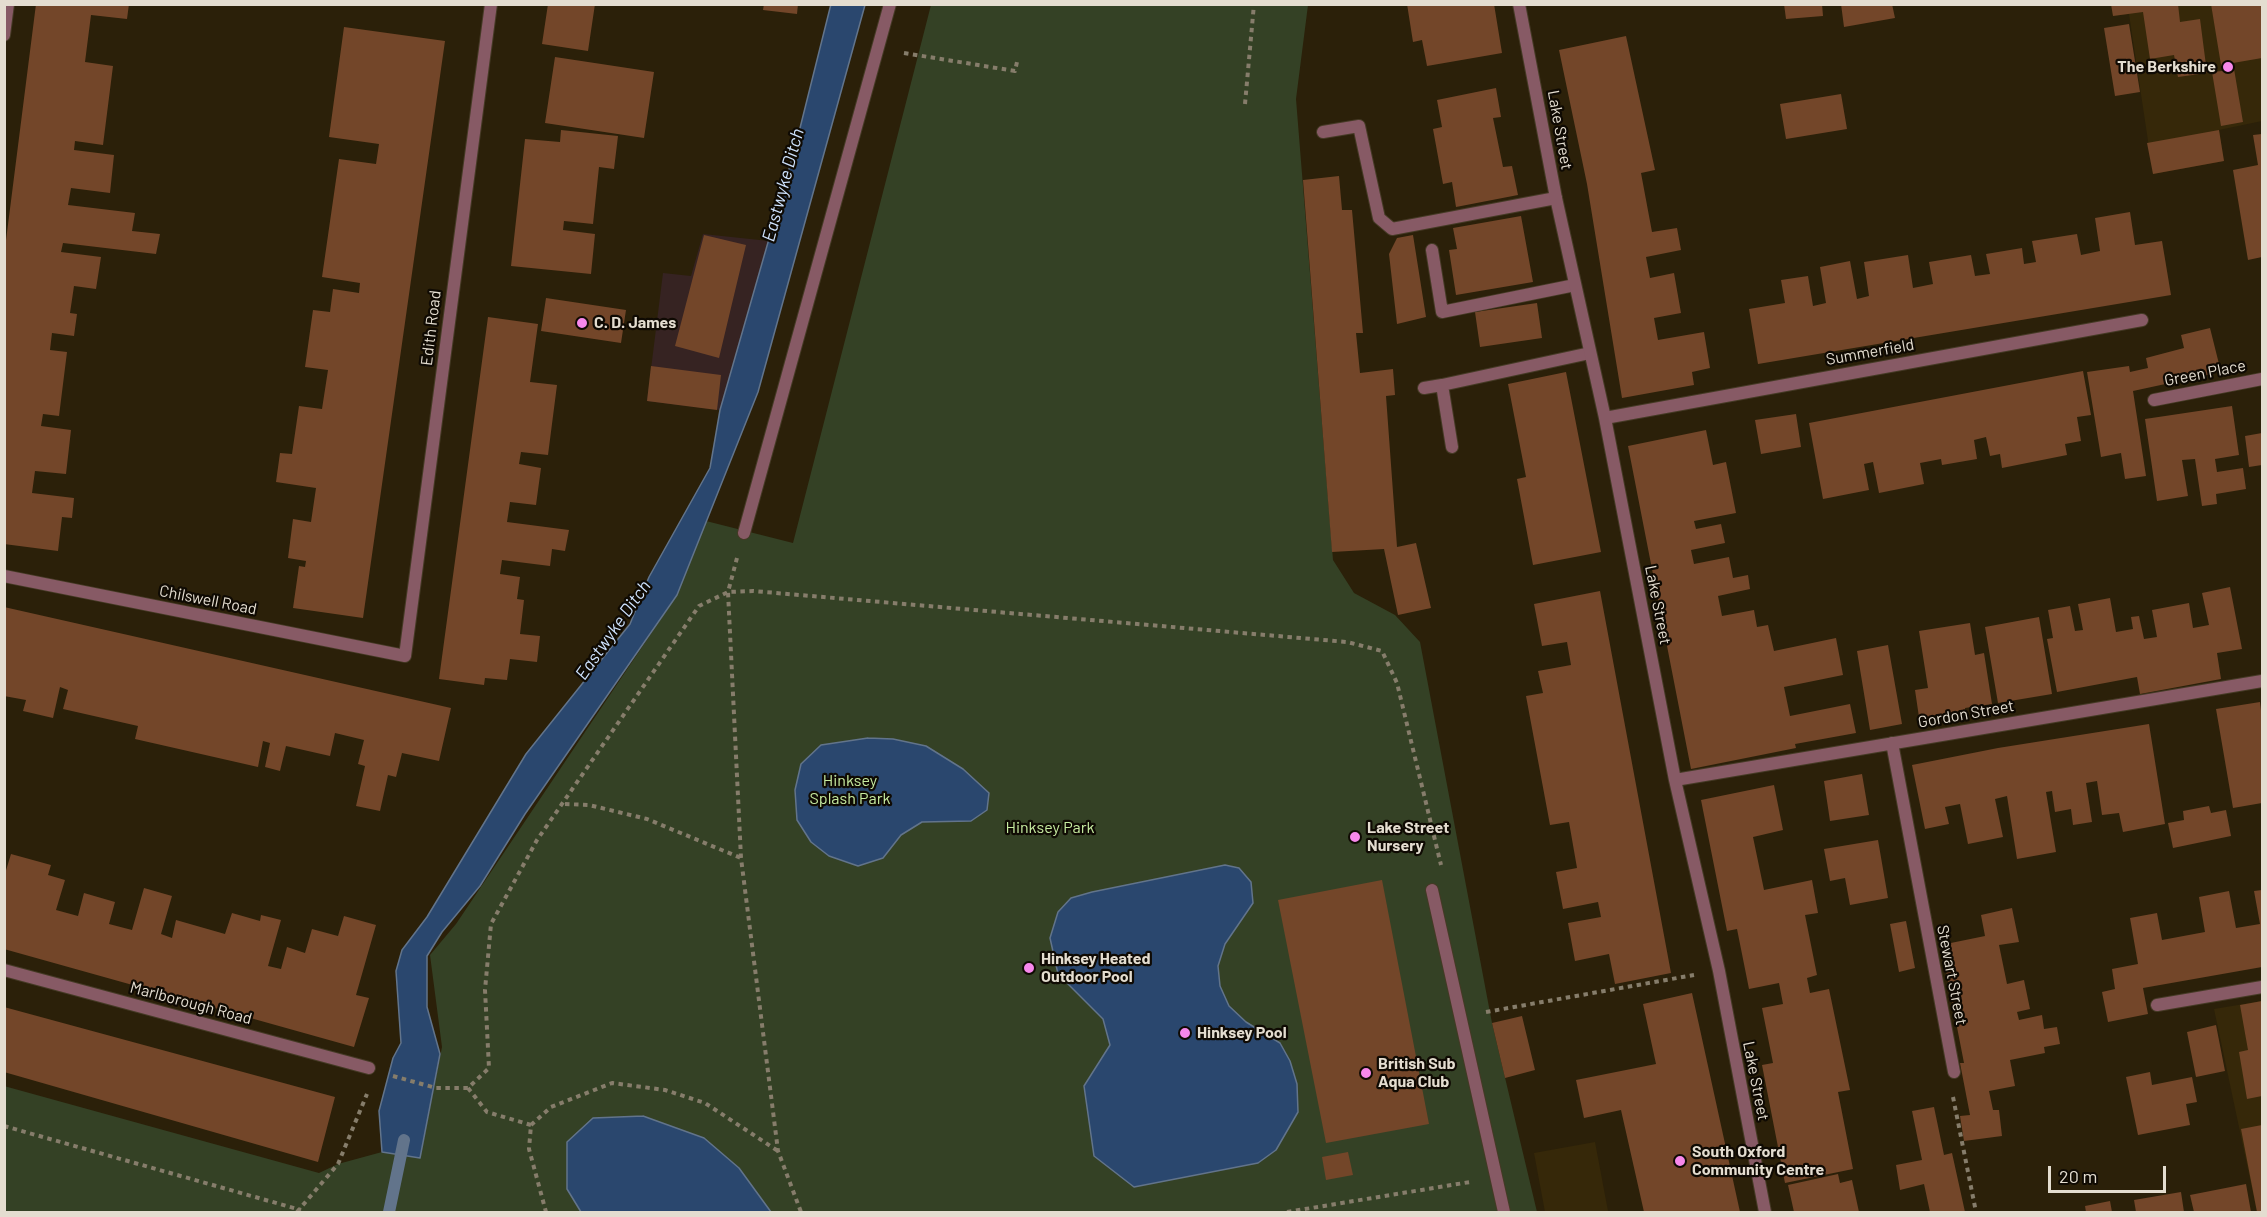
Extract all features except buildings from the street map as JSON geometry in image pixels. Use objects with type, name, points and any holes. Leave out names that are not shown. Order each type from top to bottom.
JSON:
[{"type":"street","points":[[4,34],[8,4]]},
{"type":"street","name":"Edith Road","points":[[405,656],[491,4]]},
{"type":"street","points":[[744,533],[876,49],[891,4]]},
{"type":"street","name":"Lake Street","points":[[1520,4],[1556,198],[1605,418],[1675,780],[1719,971],[1765,1212]]},
{"type":"street","points":[[1323,132],[1359,126],[1379,218],[1392,229],[1556,198]]},
{"type":"street","points":[[1432,250],[1442,312],[1575,285]]},
{"type":"street","name":"Summerfield","points":[[1605,418],[2142,320]]},
{"type":"street","points":[[1424,388],[1590,353]]},
{"type":"street","name":"Green Place","points":[[2154,400],[2262,379]]},
{"type":"street","points":[[1442,385],[1452,447]]},
{"type":"street","name":"Chilswell Road","points":[[4,576],[405,656]]},
{"type":"street","name":"Gordon Street","points":[[1675,780],[2262,681]]},
{"type":"street","name":"Stewart Street","points":[[1892,743],[1954,1072]]},
{"type":"street","points":[[1432,890],[1504,1212]]},
{"type":"street","name":"Marlborough Road","points":[[4,970],[369,1068]]},
{"type":"street","points":[[2157,1005],[2262,987]]},
{"type":"path","points":[[1245,104],[1254,4]]},
{"type":"path","points":[[876,49],[1015,71],[1017,62]]},
{"type":"path","points":[[744,533],[728,592],[741,858],[778,1151],[801,1212]]},
{"type":"path","points":[[386,1074],[436,1088],[468,1088],[489,1068],[485,990],[491,924],[537,840],[699,606],[728,592],[753,591],[1347,642],[1382,651],[1397,684],[1443,875]]},
{"type":"path","points":[[564,804],[589,805],[647,819],[741,858]]},
{"type":"path","points":[[1475,1014],[1719,971]]},
{"type":"path","points":[[1954,1072],[1952,1089],[1976,1212]]},
{"type":"path","points":[[546,1212],[529,1149],[531,1125],[551,1107],[612,1083],[665,1090],[705,1103],[778,1151]]},
{"type":"path","points":[[468,1088],[487,1112],[531,1125]]},
{"type":"path","points":[[4,1126],[299,1211],[338,1164],[368,1091]]},
{"type":"path","points":[[1287,1212],[1496,1178]]},
{"type":"path","points":[[1315,1207],[1317,1212]]},
{"type":"shaded area","points":[[2111,5],[2262,5],[2262,121],[2219,130],[2224,161],[2153,174],[2129,14],[2113,16]]},
{"type":"shaded area","points":[[703,234],[769,241],[720,410],[647,401],[663,273],[691,276]]},
{"type":"shaded area","points":[[2262,1001],[2262,1212],[2257,1212],[2214,1009]]},
{"type":"shaded area","points":[[1595,1142],[1608,1211],[1545,1212],[1534,1153]]},
{"type":"green space","name":"Hinksey Park","points":[[931,5],[1308,5],[1296,99],[1333,560],[1354,593],[1395,615],[1420,642],[1492,1023],[1537,1212],[5,1212],[4,1086],[319,1173],[338,1164],[382,1152],[420,1158],[442,1047],[430,955],[456,924],[677,595],[706,521],[793,543]]},
{"type":"water","points":[[831,4],[865,5],[758,392],[677,595],[525,814],[480,886],[442,932],[427,956],[427,1007],[440,1054],[420,1158],[382,1152],[379,1111],[393,1058],[401,1043],[396,971],[402,950],[427,917],[526,754],[630,624],[649,577],[710,468],[720,410],[795,148]]},
{"type":"water","points":[[868,738],[893,739],[926,746],[963,769],[989,793],[987,810],[971,821],[922,822],[901,835],[883,858],[858,866],[829,856],[811,842],[797,820],[795,790],[801,764],[821,745]]},
{"type":"water","name":"Hinksey Pool","points":[[1225,865],[1239,868],[1251,882],[1253,903],[1225,944],[1218,966],[1220,986],[1229,1006],[1246,1022],[1280,1043],[1290,1061],[1297,1084],[1298,1112],[1276,1150],[1258,1163],[1134,1187],[1094,1156],[1084,1086],[1110,1045],[1103,1019],[1058,974],[1050,938],[1058,912],[1071,898]]},
{"type":"water","points":[[643,1116],[704,1138],[739,1168],[771,1212],[581,1212],[567,1189],[567,1142],[593,1118]]},
{"type":"waterway","name":"Eastwyke Ditch","points":[[389,1212],[404,1140]]},
{"type":"place","name":"The Berkshire","points":[[2228,67]]},
{"type":"place","name":"C. D. James","points":[[582,323]]},
{"type":"place","name":"Lake Street Nursery","points":[[1355,837]]},
{"type":"place","name":"Hinksey Heated Outdoor Pool","points":[[1029,968]]},
{"type":"place","name":"Hinksey Pool","points":[[1185,1033]]},
{"type":"place","name":"British Sub Aqua Club","points":[[1366,1073]]},
{"type":"place","name":"South Oxford Community Centre","points":[[1680,1161]]},
{"type":"park label","name":"Hinksey Splash Park","points":[[850,790]]}]
